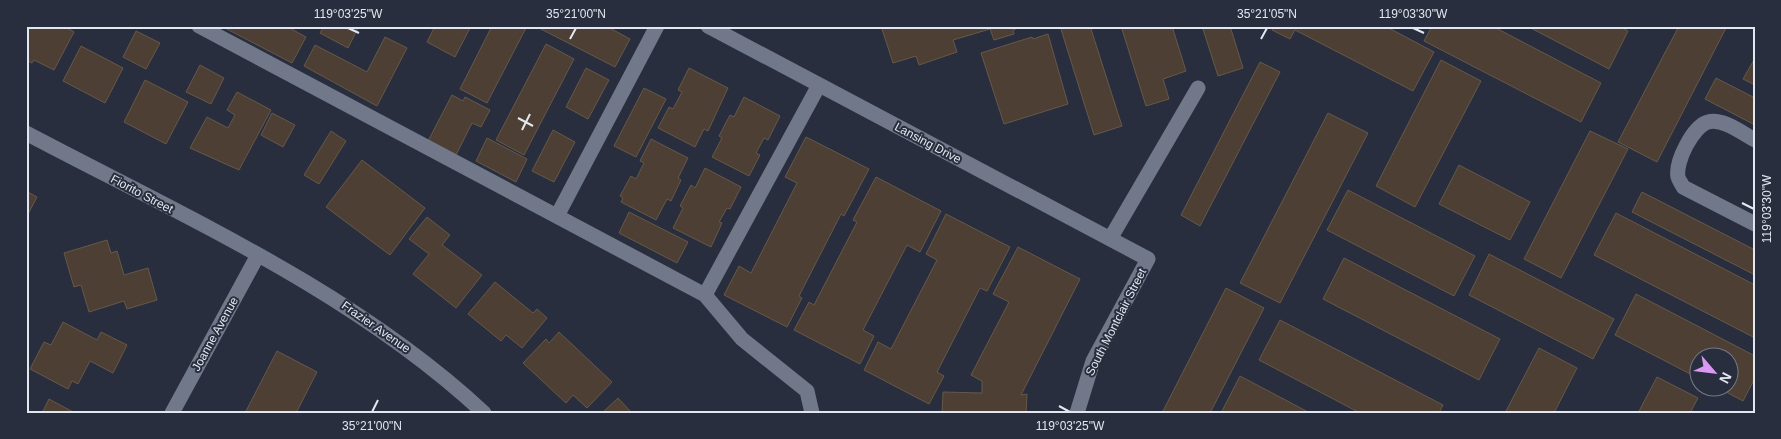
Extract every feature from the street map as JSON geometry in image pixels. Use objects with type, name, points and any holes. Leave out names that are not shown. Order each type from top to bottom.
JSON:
[{"type":"street","points":[[199,26],[705,294],[742,339],[807,391],[812,413]]},
{"type":"street","points":[[557,216],[657,26]]},
{"type":"street","name":"Lansing Drive","points":[[708,26],[1148,260]]},
{"type":"street","points":[[705,294],[819,85]]},
{"type":"street","points":[[1110,239],[1198,88]]},
{"type":"street","points":[[1755,140],[1722,123],[1709,122],[1696,128],[1678,162],[1678,178],[1684,187],[1755,224]]},
{"type":"street","name":"Fiorito Street","points":[[26,133],[258,255]]},
{"type":"street","name":"Joanne Avenue","points":[[172,413],[258,255]]},
{"type":"street","name":"Frazier Avenue","points":[[258,255],[335,299],[398,342],[460,390],[484,413]]},
{"type":"street","name":"South Montclair Street","points":[[1077,413],[1094,361],[1148,260]]},
{"type":"building","points":[[26,26],[64,26],[74,32],[54,70],[34,60],[32,63],[26,60]]},
{"type":"building","points":[[221,26],[286,26],[306,37],[292,63]]},
{"type":"building","points":[[324,26],[359,26],[348,48],[320,33]]},
{"type":"building","points":[[435,26],[471,26],[455,57],[427,42]]},
{"type":"building","points":[[492,26],[527,26],[487,103],[460,89]]},
{"type":"building","points":[[606,26],[630,39],[615,67],[537,27]]},
{"type":"building","points":[[881,26],[1023,26],[1013,30],[1014,34],[994,40],[990,29],[953,40],[957,52],[919,65],[916,56],[893,63]]},
{"type":"building","points":[[1060,26],[1090,26],[1122,126],[1094,135]]},
{"type":"building","points":[[1121,26],[1172,26],[1186,71],[1163,79],[1169,99],[1146,106]]},
{"type":"building","points":[[1202,26],[1230,26],[1243,68],[1218,76]]},
{"type":"building","points":[[1274,26],[1385,26],[1434,52],[1413,91],[1295,30],[1290,39],[1272,30]]},
{"type":"building","points":[[1432,26],[1492,26],[1601,83],[1581,122],[1424,41]]},
{"type":"building","points":[[1527,26],[1619,26],[1628,31],[1609,69]]},
{"type":"building","points":[[1679,26],[1727,26],[1657,162],[1618,142]]},
{"type":"building","points":[[136,31],[160,43],[146,69],[123,57]]},
{"type":"building","points":[[1048,34],[1068,104],[1004,124],[981,53]]},
{"type":"building","points":[[385,37],[407,48],[377,106],[304,66],[315,45],[367,72]]},
{"type":"building","points":[[546,44],[574,59],[524,155],[496,140]]},
{"type":"building","points":[[81,46],[123,68],[105,103],[63,81]]},
{"type":"building","points":[[1755,58],[1755,85],[1743,79]]},
{"type":"building","points":[[1441,60],[1481,81],[1415,207],[1376,186]]},
{"type":"building","points":[[1260,62],[1280,72],[1200,226],[1181,215]]},
{"type":"building","points":[[200,65],[224,78],[211,104],[186,92]]},
{"type":"building","points":[[586,68],[609,80],[588,119],[566,107]]},
{"type":"building","points":[[689,68],[728,88],[708,131],[704,129],[695,147],[658,128],[669,107],[673,109],[682,92],[678,90]]},
{"type":"building","points":[[1716,78],[1755,98],[1755,125],[1705,99]]},
{"type":"building","points":[[145,80],[188,102],[166,144],[124,122]]},
{"type":"building","points":[[644,88],[666,99],[636,157],[614,146]]},
{"type":"building","points":[[237,92],[271,110],[239,170],[190,148],[207,117],[228,128],[235,115],[227,110]]},
{"type":"building","points":[[452,95],[463,101],[465,97],[490,110],[481,127],[472,123],[456,155],[428,141]]},
{"type":"building","points":[[744,97],[780,116],[768,140],[764,138],[756,153],[760,155],[749,176],[712,157],[722,138],[719,136],[730,115],[734,117]]},
{"type":"building","points":[[272,113],[295,125],[283,147],[261,135]]},
{"type":"building","points":[[1328,113],[1368,133],[1280,303],[1240,283]]},
{"type":"building","points":[[553,130],[575,142],[554,182],[532,171]]},
{"type":"building","points":[[331,131],[346,141],[319,184],[304,175]]},
{"type":"building","points":[[1590,131],[1628,149],[1561,278],[1524,259]]},
{"type":"building","points":[[806,137],[869,169],[844,216],[841,214],[799,296],[802,298],[787,327],[724,295],[739,266],[751,273],[797,183],[785,177]]},
{"type":"building","points":[[487,138],[527,159],[516,182],[476,161]]},
{"type":"building","points":[[651,139],[688,158],[678,178],[681,180],[671,201],[667,199],[656,220],[621,202],[623,198],[620,196],[631,176],[636,179],[644,163],[640,161]]},
{"type":"building","points":[[362,160],[425,208],[390,255],[326,207]]},
{"type":"building","points":[[1459,165],[1530,202],[1510,240],[1439,204]]},
{"type":"building","points":[[705,168],[741,187],[730,209],[727,208],[719,222],[722,223],[711,247],[673,228],[683,208],[680,206],[691,185],[695,188]]},
{"type":"building","points":[[876,177],[941,211],[920,252],[907,245],[863,330],[874,336],[860,364],[794,330],[809,302],[814,305],[857,222],[853,220]]},
{"type":"building","points":[[1348,190],[1475,256],[1454,296],[1327,230]]},
{"type":"building","points":[[26,191],[37,197],[26,218]]},
{"type":"building","points":[[1642,192],[1755,250],[1755,275],[1632,212]]},
{"type":"building","points":[[629,212],[688,242],[677,263],[619,233]]},
{"type":"building","points":[[1616,213],[1755,285],[1755,338],[1594,255]]},
{"type":"building","points":[[946,214],[1010,247],[987,291],[980,288],[937,372],[944,376],[929,404],[864,370],[878,342],[891,349],[937,260],[926,254]]},
{"type":"building","points":[[427,217],[450,235],[442,245],[482,275],[456,308],[413,274],[429,254],[409,239]]},
{"type":"building","points":[[107,240],[111,253],[117,251],[124,275],[148,268],[157,300],[127,309],[124,301],[89,312],[81,285],[74,287],[64,253]]},
{"type":"building","points":[[1018,247],[1080,279],[1021,395],[1027,394],[1026,413],[942,413],[943,392],[982,393],[982,381],[971,375],[1009,302],[993,294]]},
{"type":"building","points":[[1489,254],[1614,319],[1593,359],[1469,295]]},
{"type":"building","points":[[1344,258],[1500,339],[1479,380],[1323,299]]},
{"type":"building","points":[[495,282],[533,313],[537,309],[547,318],[522,348],[506,335],[501,341],[468,314]]},
{"type":"building","points":[[1226,288],[1264,308],[1210,413],[1162,413]]},
{"type":"building","points":[[1636,294],[1736,346],[1688,346],[1688,373],[1615,335]]},
{"type":"building","points":[[1280,320],[1443,405],[1439,413],[1360,413],[1259,360]]},
{"type":"building","points":[[63,322],[97,340],[101,332],[127,345],[113,373],[90,361],[78,384],[72,381],[68,389],[30,369],[44,342],[51,345]]},
{"type":"building","points":[[559,332],[612,382],[587,408],[573,395],[566,403],[523,363],[546,339],[549,343]]},
{"type":"building","points":[[1738,347],[1755,356],[1755,378],[1743,401],[1734,396],[1738,396]]},
{"type":"building","points":[[1539,348],[1577,368],[1554,413],[1505,413]]},
{"type":"building","points":[[277,351],[317,372],[296,413],[245,413]]},
{"type":"building","points":[[1240,376],[1310,413],[1221,413]]},
{"type":"building","points":[[1657,377],[1688,393],[1688,396],[1698,398],[1690,413],[1638,413]]},
{"type":"building","points":[[618,398],[632,413],[602,413]]},
{"type":"building","points":[[49,399],[75,413],[42,413]]}]
